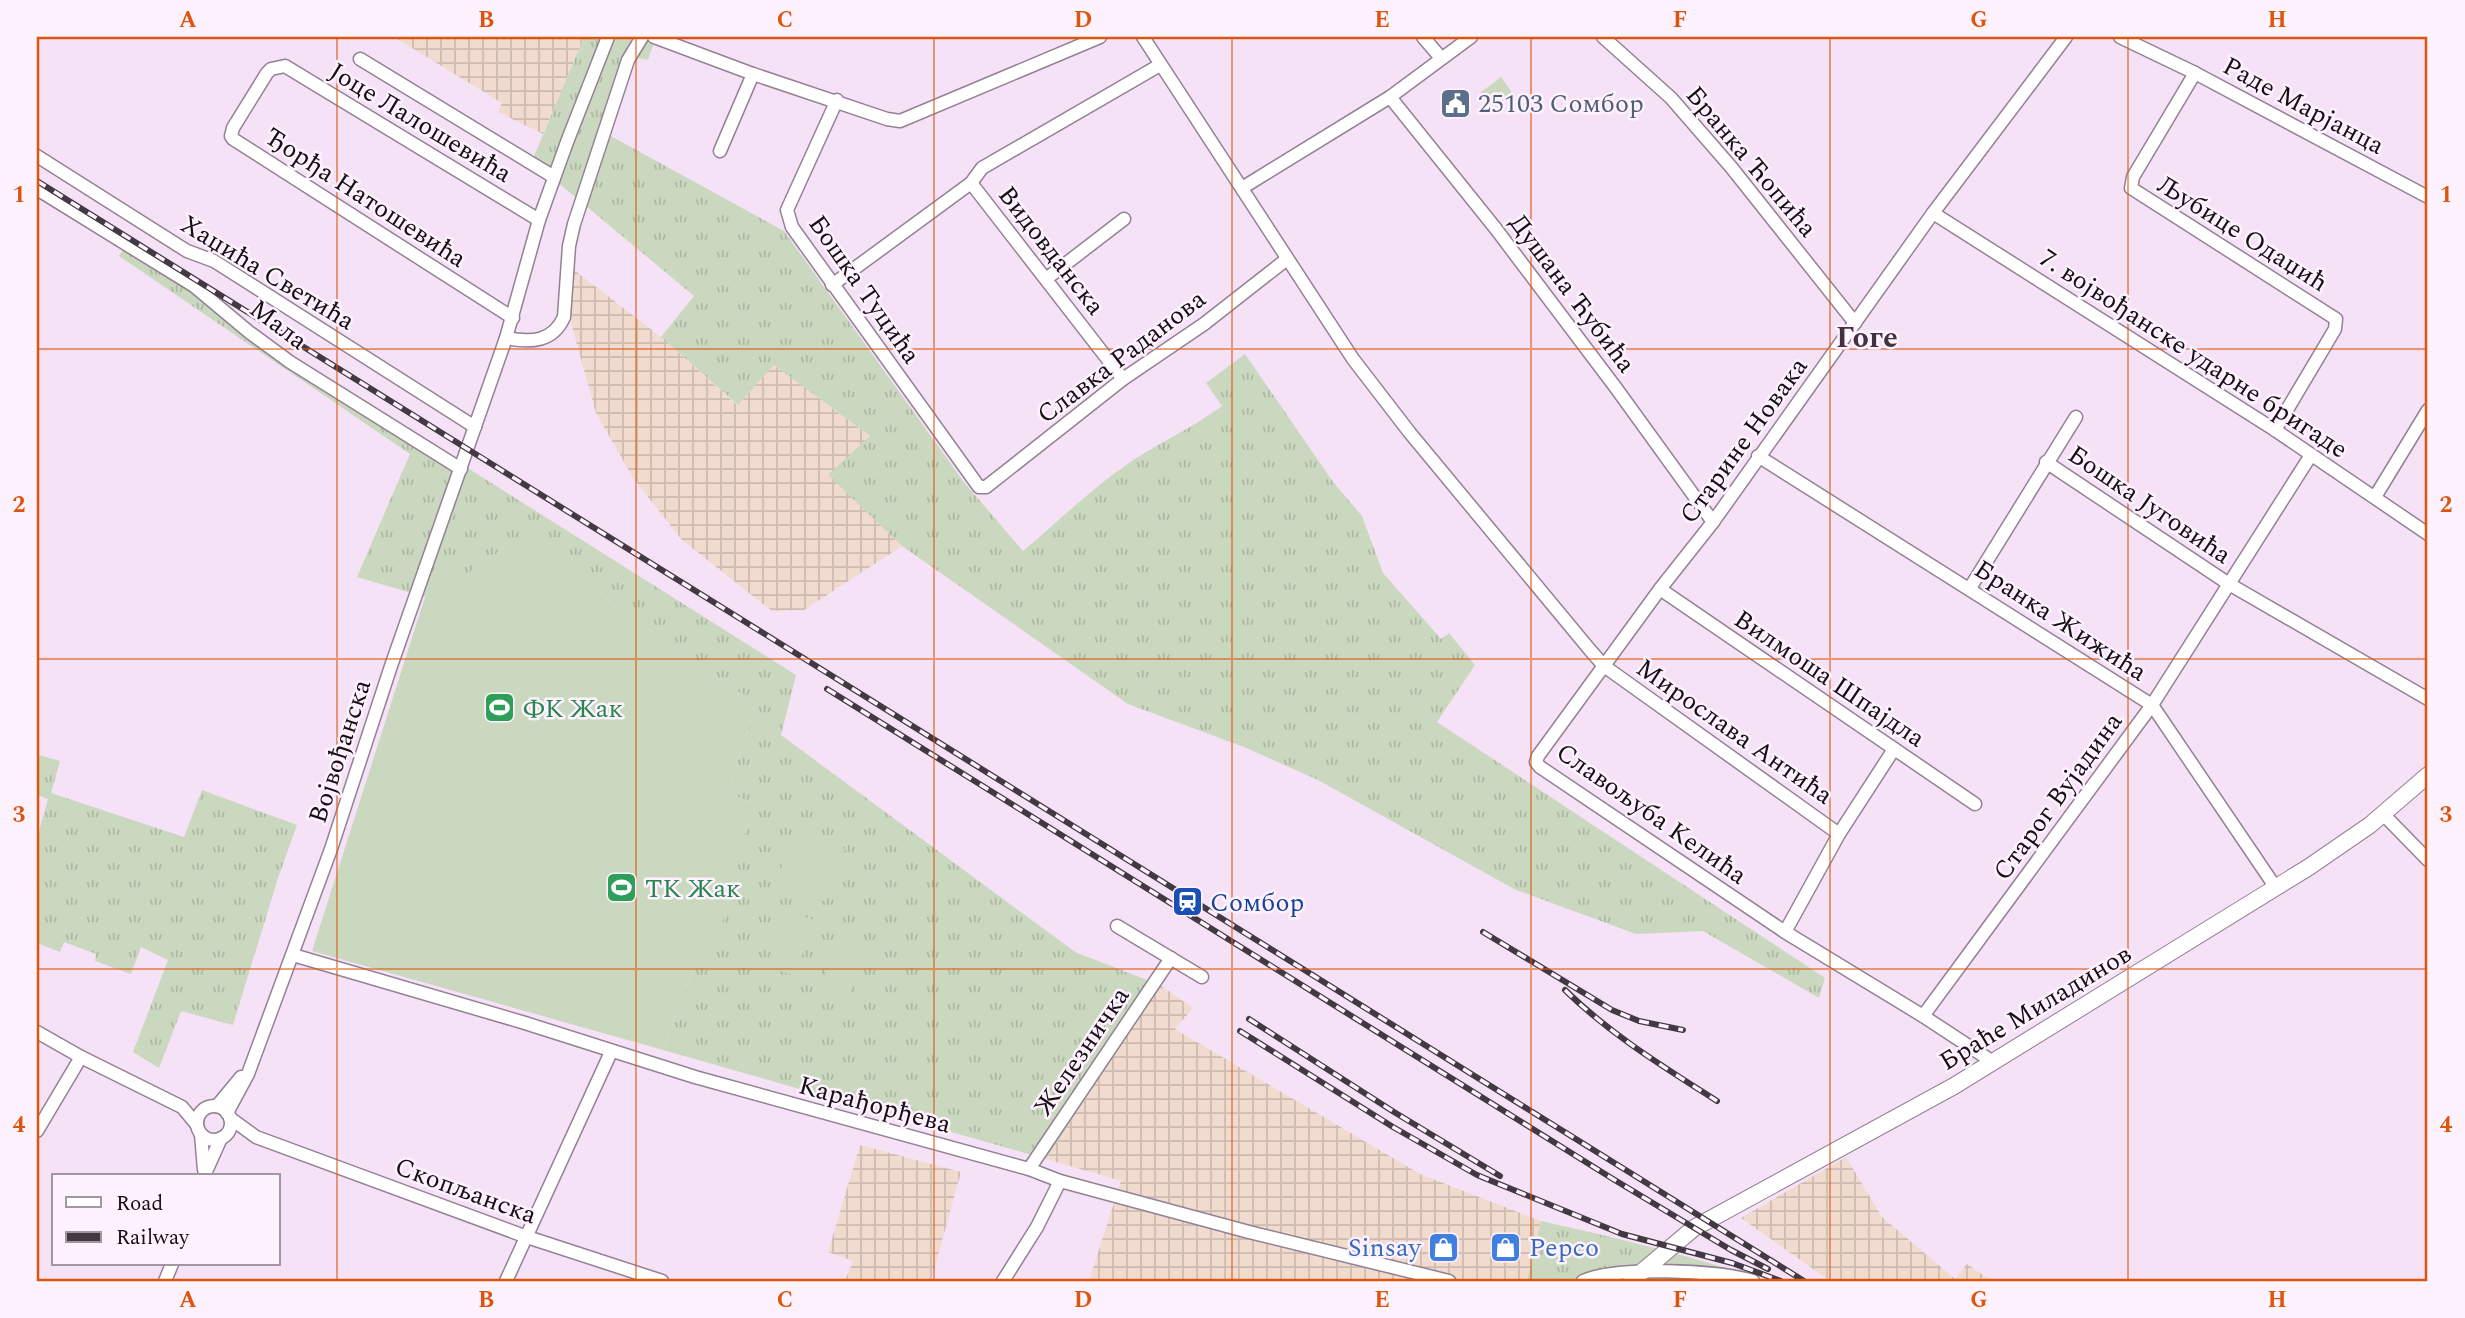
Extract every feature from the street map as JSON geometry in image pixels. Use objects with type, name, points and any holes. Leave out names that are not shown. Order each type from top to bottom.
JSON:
[{"type":"main road","name":"Браће Миладинов","points":[[1635,1276],[1694,1228],[1993,1062],[2276,888],[2348,841],[2428,775]]},
{"type":"street","name":"Војвођанска","points":[[220,1111],[245,1080],[293,955],[513,318],[539,220],[608,37]]},
{"type":"street","points":[[506,338],[518,341],[542,340],[560,327],[564,317],[573,224],[628,60],[642,37]]},
{"type":"street","points":[[654,37],[753,74],[900,121],[1100,37]]},
{"type":"street","points":[[1143,37],[1353,359],[1410,433],[1604,666]]},
{"type":"street","points":[[1423,37],[1441,58]]},
{"type":"street","points":[[1242,188],[1390,97],[1441,58],[1452,43],[1471,37]]},
{"type":"street","name":"Бранка Ћопића","points":[[1603,37],[1679,107],[1731,167],[1854,323]]},
{"type":"street","name":"Старине Новака","points":[[1604,666],[1713,522],[1933,213],[2066,37]]},
{"type":"street","name":"Раде Марјанца","points":[[2120,37],[2196,73],[2426,192]]},
{"type":"street","points":[[359,59],[554,177]]},
{"type":"street","points":[[832,285],[971,183],[982,168],[1160,65]]},
{"type":"street","name":"Јоце Лалошевића","points":[[278,67],[285,66],[539,220]]},
{"type":"street","name":"Ђорђа Натошевића","points":[[278,67],[267,73],[233,128],[233,139],[513,318]]},
{"type":"street","name":"Љубице Одаџић","points":[[2196,73],[2133,177],[2131,188],[2336,319],[2335,329],[2275,430]]},
{"type":"street","points":[[720,151],[753,74]]},
{"type":"street","name":"Душана Ћубића","points":[[1390,97],[1504,240],[1713,522]]},
{"type":"street","name":"Бошка Туцића","points":[[837,100],[787,210],[792,227],[973,481],[982,488]]},
{"type":"street","name":"Хаџића Светића","points":[[37,156],[187,251],[214,261],[475,427]]},
{"type":"street","name":"Видовданска","points":[[971,183],[1123,379]]},
{"type":"street","name":"Мала","points":[[37,189],[194,286],[289,362],[461,469]]},
{"type":"street","name":"7. војвођанске ударне бригаде","points":[[1933,213],[2275,430],[2428,534]]},
{"type":"street","points":[[1046,279],[1124,219]]},
{"type":"street","name":"Славка Раданова","points":[[982,488],[1123,379],[1204,324],[1287,259]]},
{"type":"street","points":[[2375,497],[2428,410]]},
{"type":"street","points":[[1970,589],[2076,417]]},
{"type":"street","name":"Старог Вујадина","points":[[1923,1016],[2152,705],[2311,455]]},
{"type":"street","name":"Бранка Жижића","points":[[1758,456],[2152,705],[2276,888]]},
{"type":"street","name":"Бошка Југовића","points":[[2046,462],[2230,584],[2428,699]]},
{"type":"street","name":"Вилмоша Шпајдла","points":[[1660,589],[1975,804]]},
{"type":"street","name":"Мирослава Антића","points":[[1604,666],[1839,834]]},
{"type":"street","name":"Славољуба Келића","points":[[1604,666],[1538,756],[1536,762],[1540,767],[1785,932],[1993,1062]]},
{"type":"street","points":[[1785,932],[1839,834],[1894,750]]},
{"type":"street","points":[[2383,814],[2428,860]]},
{"type":"street","points":[[1117,926],[1202,977]]},
{"type":"street","name":"Карађорђева","points":[[293,955],[822,1114],[1029,1169],[1060,1181],[1249,1232],[1449,1281]]},
{"type":"street","name":"Железничка","points":[[1029,1169],[1171,958]]},
{"type":"street","points":[[37,1032],[181,1107],[220,1111]]},
{"type":"street","points":[[506,1281],[611,1052]]},
{"type":"street","points":[[37,1131],[81,1057]]},
{"type":"street","points":[[181,1107],[210,1140],[224,1136]]},
{"type":"street","points":[[204,1174],[199,1115],[220,1111]]},
{"type":"street","points":[[205,1174],[230,1126],[220,1111]]},
{"type":"street","name":"Скопљанска","points":[[220,1111],[256,1137],[527,1237],[662,1281]]},
{"type":"street","name":"Скопљанска","points":[[224,1136],[256,1137]]},
{"type":"street","points":[[1003,1281],[1037,1227],[1060,1181]]},
{"type":"street","points":[[1583,1281],[1711,1273],[1753,1281]]},
{"type":"shaded area","points":[[394,37],[584,37],[543,134],[498,112],[502,103]]},
{"type":"shaded area","points":[[574,270],[661,337],[737,405],[774,365],[870,436],[829,475],[902,546],[804,610],[772,611],[682,540],[633,478],[596,413],[571,323]]},
{"type":"shaded area","points":[[1160,985],[1193,1008],[1175,1029],[1420,1174],[1541,1221],[1527,1281],[1089,1281],[1121,1181],[1046,1159]]},
{"type":"shaded area","points":[[860,1145],[961,1172],[931,1281],[845,1281],[853,1261],[828,1252]]},
{"type":"shaded area","points":[[1846,1157],[1882,1217],[1955,1279],[1967,1264],[1992,1281],[1830,1281],[1741,1218]]},
{"type":"green space","points":[[584,37],[656,37],[648,60],[633,57],[609,135],[784,231],[963,481],[1023,551],[1120,469],[1222,406],[1206,383],[1245,354],[1333,482],[1362,516],[1383,573],[1441,639],[1449,633],[1475,665],[1437,722],[1825,978],[1819,998],[1703,931],[1636,934],[1514,889],[1318,780],[1244,747],[1128,704],[902,546],[828,475],[870,436],[774,365],[738,405],[661,337],[694,296],[532,161]]},
{"type":"green space","points":[[1501,77],[1513,94],[1492,110],[1480,93]]},
{"type":"green space","points":[[126,244],[225,315],[796,675],[781,735],[1075,952],[1160,985],[1046,1159],[663,1050],[755,804],[727,793],[756,704],[609,602],[577,565],[513,548],[482,559],[465,578],[434,570],[425,597],[357,577],[410,454],[119,256]]},
{"type":"green space","points":[[541,547],[577,565],[609,602],[756,704],[727,793],[755,804],[723,890],[731,893],[715,946],[703,943],[663,1050],[312,951],[434,569],[465,578],[482,559],[513,548]]},
{"type":"green space","points":[[39,755],[60,761],[51,793],[184,837],[202,790],[297,825],[233,1025],[181,1011],[159,1068],[133,1052],[168,960],[141,947],[131,974],[95,961],[96,954],[64,942],[60,952],[37,943],[37,838],[48,799],[37,795]]},
{"type":"green space","points":[[794,832],[845,849],[826,902],[775,886]]},
{"type":"green space","points":[[785,910],[814,920],[795,976],[766,966]]},
{"type":"green space","points":[[841,931],[869,941],[849,997],[821,987]]},
{"type":"green space","points":[[1541,1221],[1654,1248],[1766,1281],[1527,1281]]},
{"type":"railway","points":[[37,181],[1804,1281]]},
{"type":"railway","points":[[827,689],[1613,1179],[1731,1250],[1768,1269]]},
{"type":"railway","points":[[1483,932],[1612,1010],[1639,1021],[1683,1030]]},
{"type":"railway","points":[[1565,990],[1619,1036],[1717,1101]]},
{"type":"railway","points":[[1249,1019],[1500,1176]]},
{"type":"railway","points":[[1240,1031],[1393,1127],[1477,1175],[1622,1234],[1732,1263],[1781,1281]]},
{"type":"place","name":"25103 Сомбор","points":[[1455,103]]},
{"type":"place","name":"ФК Жак","points":[[500,708]]},
{"type":"place","name":"ТК Жак","points":[[622,888]]},
{"type":"place","name":"Сомбор","points":[[1187,902]]},
{"type":"place","name":"Sinsay","points":[[1444,1247]]},
{"type":"place","name":"Pepco","points":[[1506,1247]]},
{"type":"district","name":"Гоге","points":[[1867,337]]}]
